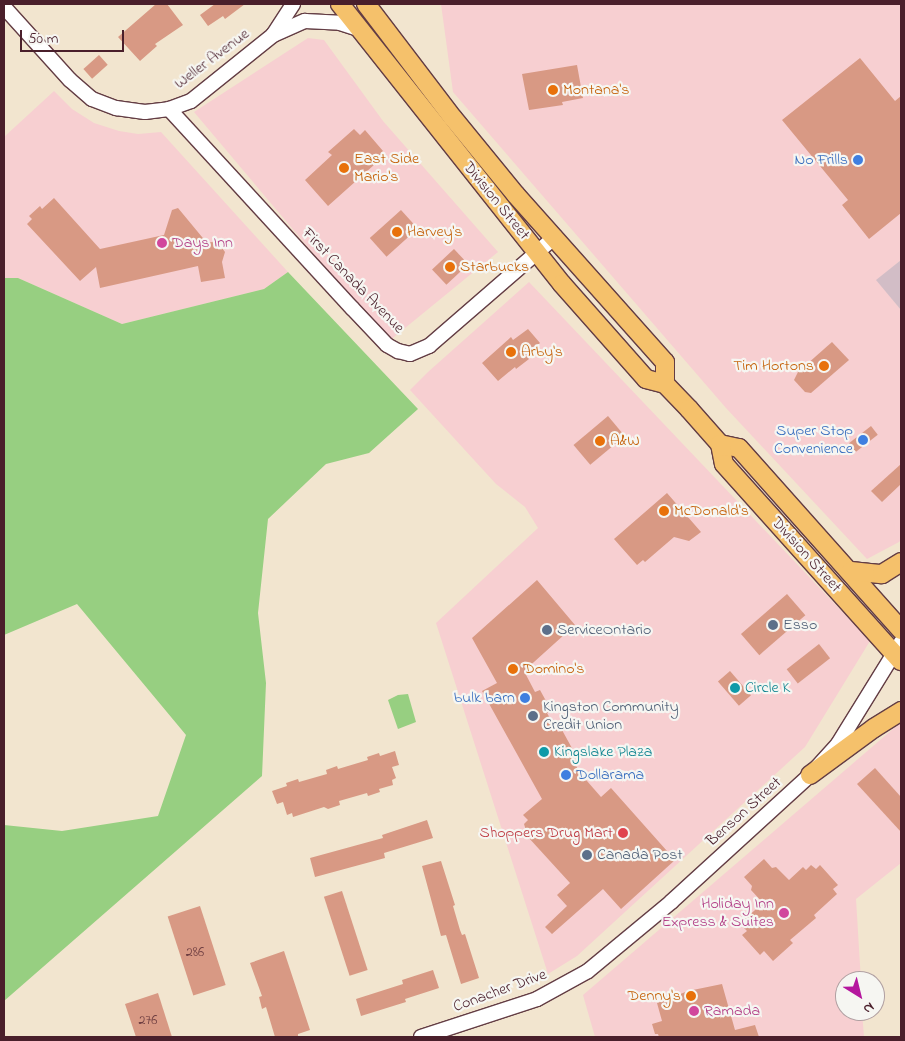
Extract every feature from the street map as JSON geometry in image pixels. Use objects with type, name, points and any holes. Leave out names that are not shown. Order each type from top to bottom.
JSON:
[{"type":"main road","name":"Division Street","points":[[340,4],[562,284],[646,379],[665,384],[720,444],[724,464],[899,652]]},
{"type":"main road","name":"Division Street","points":[[366,4],[453,118],[526,207],[555,237],[665,362],[665,384]]},
{"type":"main road","name":"Division Street","points":[[720,444],[739,448],[852,571],[901,630]]},
{"type":"main road","points":[[852,571],[882,574],[901,562]]},
{"type":"main road","points":[[810,775],[874,728],[901,711]]},
{"type":"street","name":"Weller Avenue","points":[[273,35],[293,4]]},
{"type":"street","name":"Weller Avenue","points":[[4,6],[70,80],[92,99],[116,108],[145,112],[169,109],[191,101],[273,35],[306,21],[315,20],[340,23],[361,30]]},
{"type":"street","name":"First Canada Avenue","points":[[169,109],[387,345],[398,351],[410,354],[429,346],[555,237]]},
{"type":"street","name":"Benson Street","points":[[588,971],[671,902],[810,775],[838,744],[899,652]]},
{"type":"street","name":"Conacher Drive","points":[[421,1037],[537,999],[588,971]]},
{"type":"shaded area","points":[[441,4],[901,4],[901,260],[877,280],[901,310],[901,540],[899,542],[867,559],[726,408],[453,92]]},
{"type":"shaded area","points":[[308,38],[324,40],[383,121],[498,252],[388,342],[194,112]]},
{"type":"shaded area","points":[[54,91],[72,109],[94,123],[119,131],[138,134],[161,132],[288,272],[264,289],[122,324],[18,278],[4,278],[4,137]]},
{"type":"shaded area","points":[[901,260],[901,310],[876,280]]},
{"type":"shaded area","name":"Kingslake Plaza","points":[[529,282],[870,641],[805,747],[577,956],[548,974],[436,623],[538,528],[525,507],[496,484],[410,390]]},
{"type":"shaded area","points":[[900,723],[901,863],[856,899],[860,971],[835,971],[835,1021],[863,1021],[864,1037],[595,1037],[583,995]]},
{"type":"green space","points":[[288,272],[418,409],[369,453],[326,464],[268,519],[258,613],[266,683],[262,776],[4,1001],[4,825],[62,831],[158,816],[186,735],[77,604],[4,635],[4,278],[18,278],[122,324],[264,289]]},
{"type":"green space","points":[[408,694],[416,722],[398,729],[388,700],[398,695]]},
{"type":"building","points":[[156,4],[167,4],[183,25],[155,44],[157,46],[140,61],[118,37]]},
{"type":"building","points":[[215,4],[245,4],[225,19],[223,16],[208,26],[200,15]]},
{"type":"building","points":[[99,55],[108,65],[92,79],[83,69]]},
{"type":"building","name":"No Frills","points":[[860,58],[895,101],[901,96],[901,213],[869,239],[842,205],[848,200],[782,120]]},
{"type":"building","name":"Montana's","points":[[577,65],[583,98],[562,102],[563,105],[529,110],[522,74]]},
{"type":"building","name":"East Side Mario's","points":[[354,129],[360,135],[365,130],[383,151],[381,153],[384,156],[328,206],[305,180],[332,155],[328,152]]},
{"type":"building","name":"Days Inn","points":[[54,198],[100,249],[164,235],[172,210],[178,208],[207,243],[217,241],[225,252],[222,262],[225,278],[201,282],[198,266],[100,288],[96,267],[80,281],[27,224],[32,219],[29,216],[40,206],[42,209]]},
{"type":"building","name":"Harvey's","points":[[401,210],[418,229],[387,257],[370,238]]},
{"type":"building","name":"Starbucks","points":[[454,249],[468,264],[446,285],[432,269]]},
{"type":"building","name":"Arby's","points":[[528,329],[540,343],[526,355],[529,359],[516,369],[515,367],[498,381],[482,363],[511,337],[513,340]]},
{"type":"building","name":"Tim Hortons","points":[[832,342],[849,360],[811,393],[805,392],[794,380],[798,372]]},
{"type":"building","name":"A&W","points":[[608,416],[625,436],[590,465],[574,445]]},
{"type":"building","name":"Super Stop Convenience","points":[[871,426],[878,435],[856,452],[849,443]]},
{"type":"building","points":[[901,464],[901,484],[882,502],[871,491]]},
{"type":"building","name":"McDonald's","points":[[667,493],[701,532],[689,541],[674,537],[645,562],[643,560],[637,565],[614,539]]},
{"type":"building","name":"Kingslake Plaza","points":[[537,580],[575,625],[524,671],[535,692],[540,690],[551,710],[547,713],[558,732],[562,730],[573,750],[569,753],[580,773],[601,797],[611,788],[675,860],[621,909],[603,889],[552,934],[545,927],[567,906],[557,895],[570,883],[528,837],[524,824],[528,820],[523,815],[542,799],[482,691],[497,683],[472,638]]},
{"type":"building","name":"Esso","points":[[787,594],[805,615],[759,655],[741,634]]},
{"type":"building","points":[[819,644],[830,658],[798,683],[787,669]]},
{"type":"building","name":"Circle K","points":[[730,671],[751,695],[739,706],[718,681]]},
{"type":"building","points":[[395,751],[399,765],[392,767],[396,778],[392,780],[393,785],[379,789],[380,792],[368,796],[367,793],[339,801],[340,805],[328,809],[324,807],[293,817],[292,813],[287,815],[283,802],[277,804],[272,791],[287,786],[286,783],[298,779],[299,782],[327,774],[326,770],[337,766],[338,769],[368,760],[367,757],[379,753],[380,756]]},
{"type":"building","points":[[875,768],[901,797],[901,832],[857,784]]},
{"type":"building","points":[[427,820],[433,838],[384,853],[385,858],[315,877],[310,858],[383,838],[382,835]]},
{"type":"building","name":"Holiday Inn Express & Suites","points":[[764,859],[772,868],[776,867],[789,880],[803,867],[806,870],[811,865],[816,869],[820,865],[838,885],[833,889],[837,894],[814,915],[816,918],[790,940],[793,943],[773,961],[764,951],[760,955],[742,935],[747,931],[743,927],[749,921],[746,918],[763,903],[751,890],[752,886],[744,877]]},
{"type":"building","points":[[441,861],[455,905],[453,906],[460,930],[462,935],[465,934],[479,978],[461,984],[446,935],[441,936],[422,866]]},
{"type":"building","points":[[342,891],[368,970],[350,976],[324,897]]},
{"type":"building","points":[[200,906],[226,985],[193,995],[168,917]]},
{"type":"building","points":[[284,951],[310,1030],[298,1034],[298,1037],[275,1037],[266,1007],[262,1009],[259,997],[262,996],[250,963]]},
{"type":"building","points":[[433,970],[439,988],[405,999],[406,1002],[361,1016],[356,999],[403,984],[402,980]]},
{"type":"building","name":"Ramada","points":[[722,984],[735,1030],[755,1025],[759,1037],[659,1037],[658,1034],[655,1034],[652,1024],[662,1021],[657,1003],[688,991]]},
{"type":"building","points":[[158,993],[172,1037],[136,1037],[125,1004]]},
{"type":"place","name":"Montana's","points":[[553,90]]},
{"type":"place","name":"No Frills","points":[[858,160]]},
{"type":"place","name":"East Side Mario's","points":[[344,168]]},
{"type":"place","name":"Harvey's","points":[[397,232]]},
{"type":"place","name":"Days Inn","points":[[162,243]]},
{"type":"place","name":"Starbucks","points":[[450,267]]},
{"type":"place","name":"Arby's","points":[[511,352]]},
{"type":"place","name":"Tim Hortons","points":[[824,366]]},
{"type":"place","name":"Super Stop Convenience","points":[[863,440]]},
{"type":"place","name":"A&W","points":[[600,441]]},
{"type":"place","name":"McDonald's","points":[[664,511]]},
{"type":"place","name":"Esso","points":[[773,625]]},
{"type":"place","name":"ServiceOntario","points":[[547,630]]},
{"type":"place","name":"Domino's","points":[[513,669]]},
{"type":"place","name":"Circle K","points":[[735,688]]},
{"type":"place","name":"bulk barn","points":[[525,698]]},
{"type":"place","name":"Kingston Community Credit Union","points":[[533,716]]},
{"type":"place","name":"Kingslake Plaza","points":[[544,752]]},
{"type":"place","name":"Dollarama","points":[[566,775]]},
{"type":"place","name":"Shoppers Drug Mart","points":[[623,833]]},
{"type":"place","name":"Canada Post","points":[[587,855]]},
{"type":"place","name":"Holiday Inn Express & Suites","points":[[784,913]]},
{"type":"place","name":"Denny's","points":[[691,996]]},
{"type":"place","name":"Ramada","points":[[694,1011]]}]
